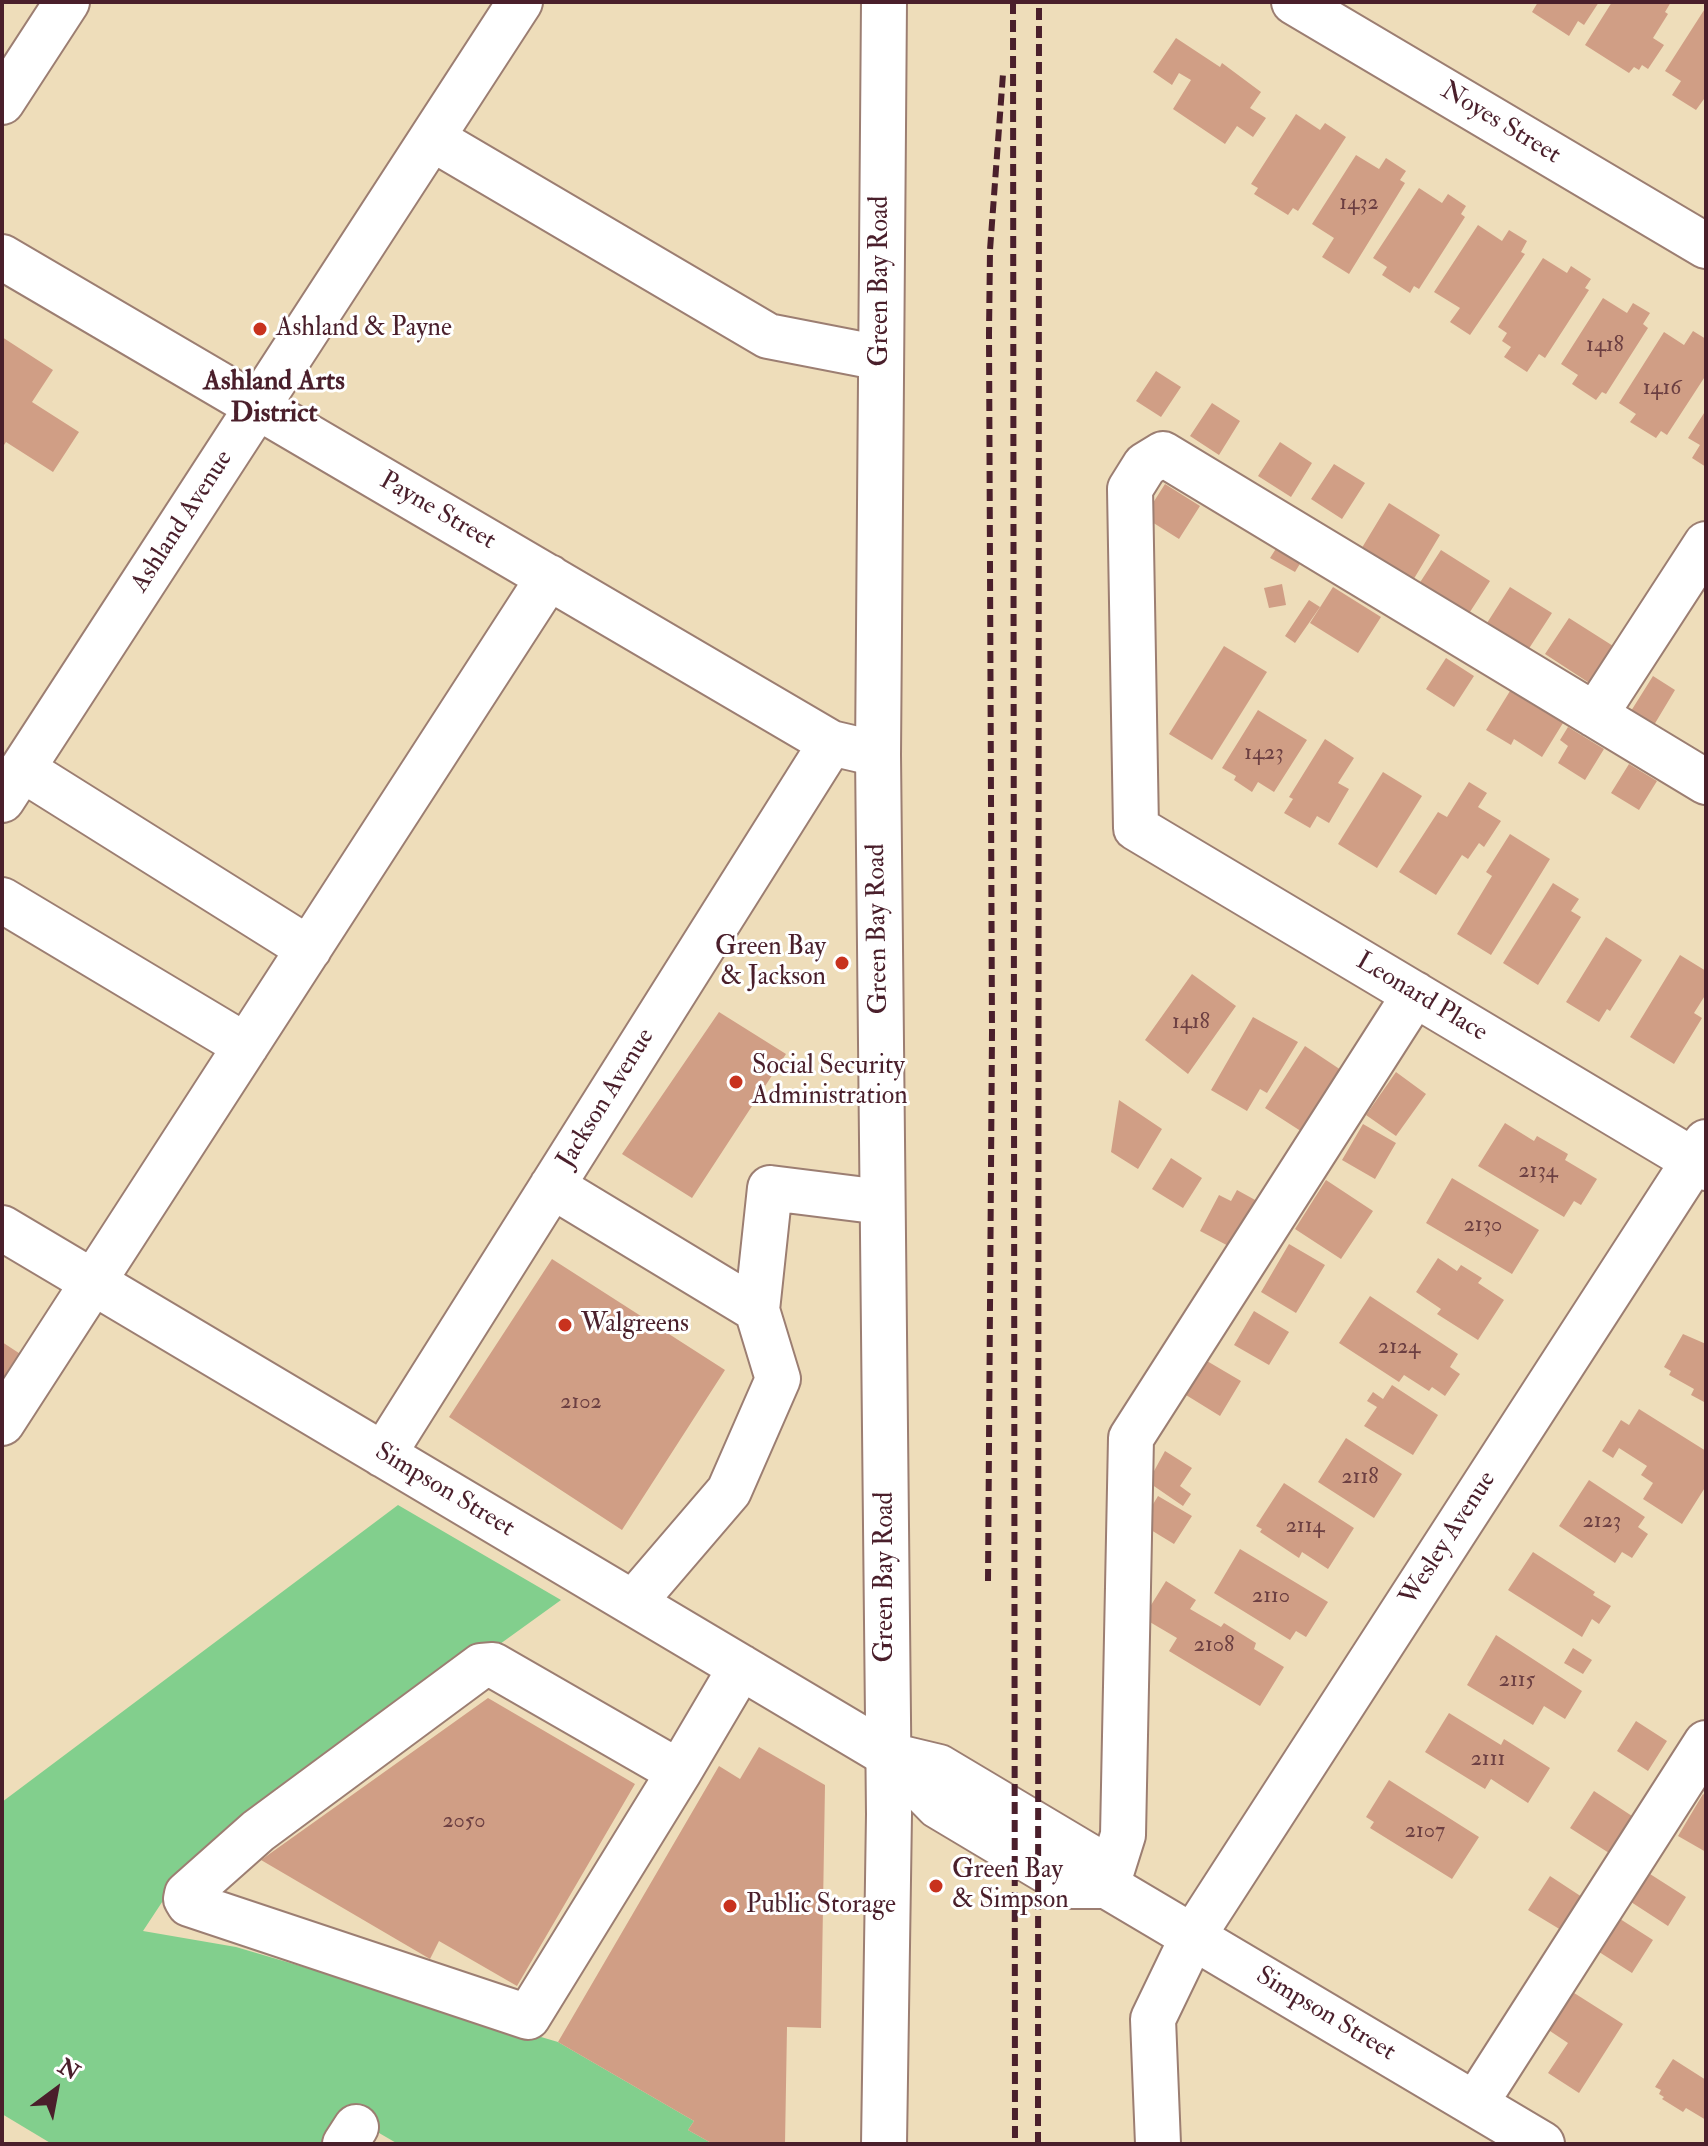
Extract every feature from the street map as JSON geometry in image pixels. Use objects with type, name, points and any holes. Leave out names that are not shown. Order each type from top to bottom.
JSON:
[{"type":"street","points":[[2,102],[67,2]]},
{"type":"street","name":"Ashland Avenue","points":[[12,784],[520,2]]},
{"type":"street","name":"Green Bay Road","points":[[884,2],[878,754],[889,1814],[884,2144]]},
{"type":"street","name":"Noyes Street","points":[[1294,2],[1706,246]]},
{"type":"street","points":[[433,139],[768,336],[881,358]]},
{"type":"street","name":"Payne Street","points":[[2,257],[831,743],[878,754]]},
{"type":"street","name":"Leonard Place","points":[[1595,715],[1163,454],[1145,465],[1130,489],[1136,828],[1415,994],[1702,1157]]},
{"type":"street","points":[[1706,544],[1595,715],[1706,782]]},
{"type":"street","points":[[2,1423],[549,577]]},
{"type":"street","name":"Jackson Avenue","points":[[383,1455],[831,743]]},
{"type":"street","points":[[12,784],[309,949]]},
{"type":"street","points":[[2,900],[246,1046]]},
{"type":"street","points":[[1107,1886],[1123,1835],[1131,1438],[1415,994]]},
{"type":"street","name":"Wesley Avenue","points":[[1158,2144],[1153,2019],[1193,1936],[1702,1157]]},
{"type":"street","points":[[552,1186],[757,1310]]},
{"type":"street","points":[[633,1603],[729,1491],[778,1379],[757,1310],[770,1188],[882,1202]]},
{"type":"street","name":"Simpson Street","points":[[2,1228],[887,1754],[939,1767],[953,1775],[1090,1857],[1107,1886],[1542,2144]]},
{"type":"street","points":[[679,1772],[493,1665],[481,1666],[258,1831],[187,1894],[186,1899],[189,1904],[528,2017],[679,1772],[741,1667]]},
{"type":"street","points":[[1475,2104],[1706,1743]]},
{"type":"green space","points":[[398,1505],[561,1600],[210,1853],[172,1887],[143,1931],[236,1947],[558,2042],[694,2121],[688,2130],[713,2144],[398,2144],[343,2112],[323,2144],[52,2144],[2,2114],[2,1802]]},
{"type":"building","points":[[1538,2],[1599,2],[1584,25],[1578,21],[1569,36],[1532,12]]},
{"type":"building","points":[[1612,2],[1671,2],[1665,12],[1668,14],[1653,38],[1664,45],[1648,69],[1642,65],[1639,70],[1634,67],[1629,73],[1585,45]]},
{"type":"building","points":[[1706,7],[1706,100],[1696,110],[1672,95],[1681,81],[1665,71]]},
{"type":"building","points":[[1176,38],[1220,67],[1222,63],[1261,92],[1250,108],[1266,118],[1253,137],[1237,126],[1225,144],[1173,109],[1191,80],[1179,73],[1172,85],[1153,72]]},
{"type":"building","points":[[1296,114],[1320,130],[1325,123],[1346,137],[1298,211],[1293,208],[1288,215],[1254,194],[1258,188],[1251,184]]},
{"type":"building","points":[[1356,155],[1379,169],[1386,158],[1406,171],[1400,180],[1405,183],[1349,274],[1322,257],[1334,238],[1312,224]]},
{"type":"building","points":[[1419,188],[1442,203],[1448,194],[1466,206],[1461,214],[1465,217],[1419,289],[1414,286],[1410,293],[1382,275],[1387,267],[1373,258]]},
{"type":"building","points":[[1478,225],[1502,241],[1509,230],[1527,241],[1521,252],[1525,254],[1470,335],[1450,322],[1460,308],[1434,292]]},
{"type":"building","points":[[1543,258],[1567,273],[1571,266],[1591,279],[1585,288],[1589,290],[1545,358],[1539,354],[1527,372],[1504,357],[1511,347],[1502,341],[1507,333],[1498,327]]},
{"type":"building","points":[[1603,298],[1627,313],[1633,303],[1650,313],[1643,324],[1648,328],[1606,394],[1602,392],[1596,400],[1572,384],[1578,375],[1561,364]]},
{"type":"building","points":[[1693,331],[1706,339],[1706,375],[1667,435],[1661,431],[1656,438],[1630,422],[1636,414],[1619,403],[1664,332],[1684,345]]},
{"type":"building","points":[[2,337],[53,370],[32,402],[79,432],[53,472],[6,442],[2,448]]},
{"type":"building","points":[[1156,371],[1181,387],[1161,417],[1136,401]]},
{"type":"building","points":[[1212,403],[1240,421],[1219,455],[1190,436]]},
{"type":"building","points":[[1706,410],[1706,467],[1692,458],[1700,445],[1688,438]]},
{"type":"building","points":[[1280,442],[1312,463],[1291,497],[1258,476]]},
{"type":"building","points":[[1334,464],[1365,483],[1342,519],[1311,499]]},
{"type":"building","points":[[1165,484],[1200,506],[1179,539],[1144,517]]},
{"type":"building","points":[[1389,503],[1440,535],[1412,582],[1360,551]]},
{"type":"building","points":[[1277,547],[1301,562],[1295,572],[1270,558]]},
{"type":"building","points":[[1441,550],[1490,581],[1468,615],[1419,584]]},
{"type":"building","points":[[1282,584],[1286,605],[1269,608],[1264,588]]},
{"type":"building","points":[[1333,587],[1381,617],[1358,653],[1310,623]]},
{"type":"building","points":[[1510,587],[1552,613],[1528,650],[1487,623]]},
{"type":"building","points":[[1309,600],[1320,607],[1295,643],[1285,636]]},
{"type":"building","points":[[1569,618],[1621,651],[1597,688],[1545,654]]},
{"type":"building","points":[[1224,646],[1267,672],[1212,760],[1169,734]]},
{"type":"building","points":[[1446,658],[1474,676],[1454,707],[1426,689]]},
{"type":"building","points":[[1653,676],[1675,690],[1654,725],[1631,711]]},
{"type":"building","points":[[1510,691],[1563,723],[1542,757],[1514,739],[1511,745],[1486,730]]},
{"type":"building","points":[[1258,710],[1307,740],[1274,792],[1258,782],[1252,792],[1234,780],[1236,776],[1222,768]]},
{"type":"building","points":[[1568,727],[1604,749],[1585,780],[1558,763],[1568,746],[1560,740]]},
{"type":"building","points":[[1325,739],[1354,758],[1338,783],[1349,789],[1329,823],[1317,816],[1310,828],[1284,813],[1293,799],[1289,797]]},
{"type":"building","points":[[1629,764],[1657,781],[1639,810],[1611,793]]},
{"type":"building","points":[[1383,772],[1422,796],[1377,868],[1338,844]]},
{"type":"building","points":[[1469,782],[1487,793],[1478,807],[1501,821],[1484,847],[1479,843],[1468,859],[1462,855],[1436,895],[1399,872],[1438,812],[1447,817]]},
{"type":"building","points":[[1510,834],[1550,859],[1491,955],[1457,934],[1492,876],[1486,872]]},
{"type":"building","points":[[1553,883],[1579,899],[1571,911],[1581,917],[1538,985],[1503,963]]},
{"type":"building","points":[[1606,937],[1642,960],[1610,1011],[1607,1009],[1599,1022],[1566,1002]]},
{"type":"building","points":[[1680,955],[1706,971],[1706,994],[1694,1013],[1702,1018],[1674,1064],[1630,1037]]},
{"type":"building","points":[[1192,974],[1236,1006],[1188,1074],[1145,1040]]},
{"type":"building","points":[[719,1012],[786,1054],[692,1198],[622,1154]]},
{"type":"building","points":[[1253,1017],[1298,1042],[1267,1093],[1260,1089],[1247,1111],[1211,1090]]},
{"type":"building","points":[[1305,1046],[1350,1076],[1310,1137],[1265,1108]]},
{"type":"building","points":[[1396,1072],[1426,1094],[1396,1136],[1366,1115]]},
{"type":"building","points":[[1119,1100],[1162,1129],[1138,1169],[1111,1152]]},
{"type":"building","points":[[1505,1123],[1534,1141],[1537,1136],[1568,1154],[1565,1160],[1597,1179],[1581,1205],[1574,1201],[1564,1217],[1478,1166]]},
{"type":"building","points":[[1363,1124],[1396,1143],[1375,1179],[1342,1160]]},
{"type":"building","points":[[1171,1158],[1202,1178],[1183,1208],[1152,1189]]},
{"type":"building","points":[[1452,1178],[1539,1230],[1512,1274],[1426,1223]]},
{"type":"building","points":[[1326,1180],[1373,1211],[1341,1259],[1295,1229]]},
{"type":"building","points":[[1237,1190],[1257,1201],[1236,1250],[1200,1231],[1219,1195],[1231,1201]]},
{"type":"building","points":[[1289,1244],[1325,1265],[1296,1313],[1261,1292]]},
{"type":"building","points":[[1438,1258],[1457,1271],[1461,1265],[1482,1278],[1478,1283],[1504,1300],[1478,1340],[1437,1314],[1441,1309],[1416,1292]]},
{"type":"building","name":"Walgreens","points":[[552,1259],[725,1370],[622,1530],[449,1417]]},
{"type":"building","points":[[1370,1296],[1458,1354],[1450,1367],[1460,1374],[1445,1396],[1432,1387],[1429,1391],[1404,1375],[1399,1382],[1339,1343]]},
{"type":"building","points":[[1254,1311],[1289,1332],[1269,1365],[1234,1345]]},
{"type":"building","points":[[1683,1334],[1706,1344],[1706,1403],[1691,1395],[1694,1389],[1669,1375],[1671,1371],[1664,1367]]},
{"type":"building","points":[[2,1342],[25,1357],[2,1394]]},
{"type":"building","points":[[1207,1361],[1241,1381],[1220,1416],[1186,1395]]},
{"type":"building","points":[[1392,1385],[1438,1415],[1413,1455],[1364,1426],[1377,1407],[1367,1401],[1373,1392],[1383,1399]]},
{"type":"building","points":[[1639,1409],[1706,1451],[1706,1486],[1682,1524],[1643,1499],[1653,1483],[1641,1475],[1647,1466],[1619,1448],[1613,1458],[1602,1451],[1621,1420],[1629,1425]]},
{"type":"building","points":[[1346,1438],[1402,1474],[1374,1518],[1318,1482]]},
{"type":"building","points":[[1165,1451],[1192,1468],[1180,1486],[1191,1494],[1183,1506],[1148,1482]]},
{"type":"building","points":[[1589,1480],[1645,1517],[1638,1527],[1648,1534],[1632,1558],[1622,1552],[1615,1563],[1559,1526]]},
{"type":"building","points":[[1284,1483],[1354,1528],[1328,1569],[1302,1552],[1299,1558],[1260,1532],[1262,1529],[1256,1526]]},
{"type":"building","points":[[1158,1496],[1192,1516],[1174,1544],[1141,1524]]},
{"type":"building","points":[[1240,1549],[1328,1602],[1306,1637],[1296,1631],[1290,1640],[1214,1593]]},
{"type":"building","points":[[1533,1552],[1595,1592],[1593,1595],[1611,1606],[1599,1624],[1592,1619],[1582,1637],[1508,1590]]},
{"type":"building","points":[[1166,1581],[1196,1600],[1190,1609],[1221,1627],[1224,1623],[1256,1643],[1254,1649],[1284,1667],[1260,1706],[1169,1651],[1177,1638],[1143,1618]]},
{"type":"building","points":[[1496,1635],[1582,1691],[1565,1719],[1544,1706],[1533,1725],[1467,1685]]},
{"type":"building","points":[[1573,1648],[1592,1660],[1583,1674],[1564,1663]]},
{"type":"building","points":[[488,1698],[635,1784],[517,1986],[439,1941],[430,1959],[261,1860]]},
{"type":"building","points":[[1449,1713],[1501,1745],[1504,1739],[1550,1768],[1528,1803],[1491,1779],[1485,1789],[1425,1752]]},
{"type":"building","points":[[1636,1721],[1667,1741],[1648,1771],[1617,1751]]},
{"type":"building","name":"Public Storage","points":[[759,1747],[825,1785],[821,2028],[787,2027],[785,2144],[713,2144],[688,2130],[694,2121],[558,2042],[719,1766],[740,1779]]},
{"type":"building","points":[[1389,1780],[1479,1837],[1452,1879],[1370,1828],[1374,1822],[1366,1817]]},
{"type":"building","points":[[1594,1791],[1632,1816],[1609,1853],[1570,1828]]},
{"type":"building","points":[[1703,1794],[1706,1796],[1706,1852],[1678,1836]]},
{"type":"building","points":[[1650,1874],[1686,1897],[1668,1926],[1631,1902]]},
{"type":"building","points":[[1550,1876],[1582,1897],[1561,1930],[1528,1910]]},
{"type":"building","points":[[1617,1917],[1653,1940],[1632,1973],[1596,1950]]},
{"type":"building","points":[[1571,1991],[1623,2024],[1579,2093],[1548,2073],[1568,2043],[1547,2029]]},
{"type":"building","points":[[1673,2059],[1706,2080],[1706,2120],[1686,2108],[1683,2112],[1662,2099],[1664,2097],[1659,2094],[1661,2090],[1655,2087]]},
{"type":"railway","points":[[1013,2],[1015,2144]]},
{"type":"railway","points":[[1038,2144],[1039,2]]},
{"type":"railway","points":[[988,1581],[992,1032],[989,334],[990,250],[1003,74]]},
{"type":"place","name":"Ashland & Payne","points":[[260,329]]},
{"type":"place","name":"Green Bay & Jackson","points":[[842,963]]},
{"type":"place","name":"Social Security Administration","points":[[736,1082]]},
{"type":"place","name":"Walgreens","points":[[565,1325]]},
{"type":"place","name":"Green Bay & Simpson","points":[[936,1886]]},
{"type":"place","name":"Public Storage","points":[[730,1906]]},
{"type":"district","name":"Ashland Arts District","points":[[274,399]]}]
